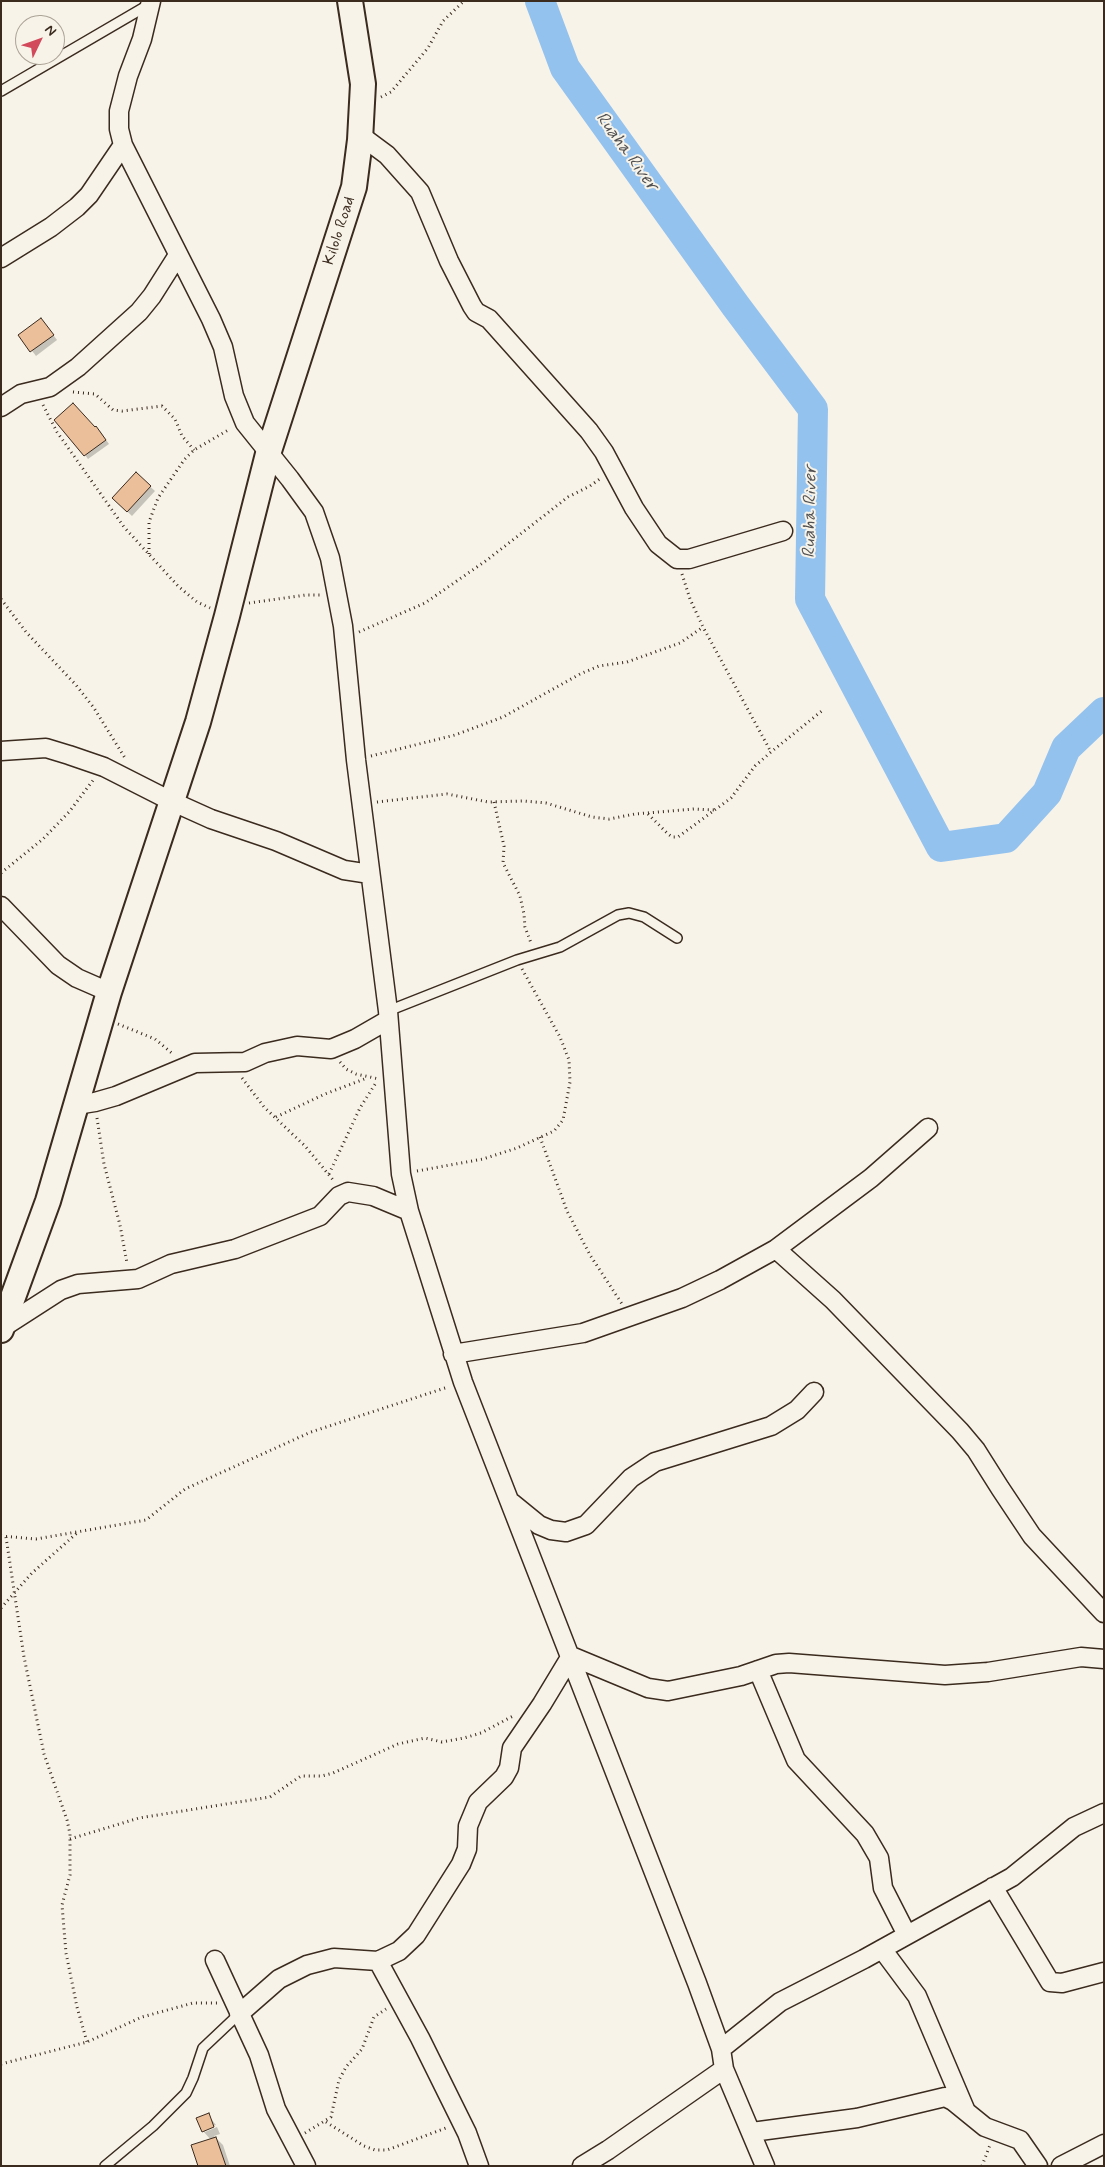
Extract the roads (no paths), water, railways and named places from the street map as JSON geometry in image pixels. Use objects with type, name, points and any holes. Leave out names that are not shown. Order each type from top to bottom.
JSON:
[{"type":"main road","name":"Kilolo Road","points":[[2,1329],[85,1104],[101,1018],[198,722],[268,454],[354,187],[363,89],[350,1]]},
{"type":"street","points":[[152,2],[119,111],[119,129],[123,145],[211,319],[223,347],[234,396],[245,423],[314,512],[330,558],[344,638],[361,804],[388,1015],[386,1077],[409,1211],[463,1382],[698,1983],[721,2049],[724,2069],[765,2166]]},
{"type":"street","points":[[360,135],[387,155],[420,192],[449,262],[476,312],[488,319],[589,431],[613,467],[634,508],[658,544],[677,559],[689,559],[783,531]]},
{"type":"street","points":[[1,258],[51,226],[89,195],[123,145]]},
{"type":"street","points":[[1,408],[21,394],[43,389],[78,368],[139,312],[152,296],[178,255]]},
{"type":"street","points":[[1,751],[46,748],[104,767],[211,819],[294,848],[344,870],[370,874]]},
{"type":"street","points":[[1,906],[58,964],[77,978],[109,992]]},
{"type":"street","points":[[85,1104],[116,1096],[186,1067],[205,1062],[245,1062],[297,1046],[331,1049],[355,1039],[388,1015]]},
{"type":"street","points":[[454,1354],[584,1333],[682,1298],[720,1280],[776,1249],[871,1178],[928,1128]]},
{"type":"street","points":[[2,1329],[51,1296],[78,1284],[128,1281],[150,1275],[171,1264],[189,1258],[219,1254],[235,1249],[320,1216],[348,1192],[373,1196],[409,1211]]},
{"type":"street","points":[[776,1249],[833,1300],[960,1431],[976,1450],[1032,1536],[1104,1614]]},
{"type":"street","points":[[511,1503],[539,1524],[551,1530],[566,1532],[586,1525],[631,1478],[655,1462],[771,1426],[797,1410],[814,1392]]},
{"type":"street","points":[[571,1656],[658,1691],[668,1691],[741,1676],[789,1662],[945,1675],[988,1672],[1081,1657],[1104,1659]]},
{"type":"street","points":[[237,2008],[279,1979],[307,1965],[334,1958],[378,1961],[399,1951],[416,1935],[461,1864],[467,1850],[468,1826],[478,1802],[504,1777],[509,1768],[512,1748],[542,1704],[571,1656]]},
{"type":"street","points":[[758,1670],[796,1760],[865,1834],[879,1858],[883,1888],[907,1935]]},
{"type":"street","points":[[721,2049],[780,2002],[882,1949],[1012,1877],[1074,1827],[1104,1813]]},
{"type":"street","points":[[993,1887],[1050,1982],[1062,1983],[1104,1972]]},
{"type":"street","points":[[882,1949],[917,1996],[968,2114]]},
{"type":"street","points":[[215,1960],[259,2055],[276,2109],[306,2166]]},
{"type":"street","points":[[378,1961],[420,2038],[461,2121],[479,2166]]},
{"type":"street","points":[[582,2166],[724,2069]]},
{"type":"street","points":[[752,2132],[857,2118],[945,2097],[953,2101],[985,2128],[1020,2140],[1038,2166]]},
{"type":"street","points":[[1060,2166],[1104,2144]]},
{"type":"lane","points":[[1,91],[152,2]]},
{"type":"lane","points":[[388,1015],[517,960],[560,947],[618,915],[629,913],[644,917],[676,938]]},
{"type":"lane","points":[[105,2166],[153,2126],[186,2092],[194,2078],[203,2048],[237,2008]]},
{"type":"waterway","name":"Ruaha River","points":[[540,1],[565,68],[735,305],[813,409],[810,599],[941,847],[1006,838],[1047,793],[1066,748],[1104,712]]}]
